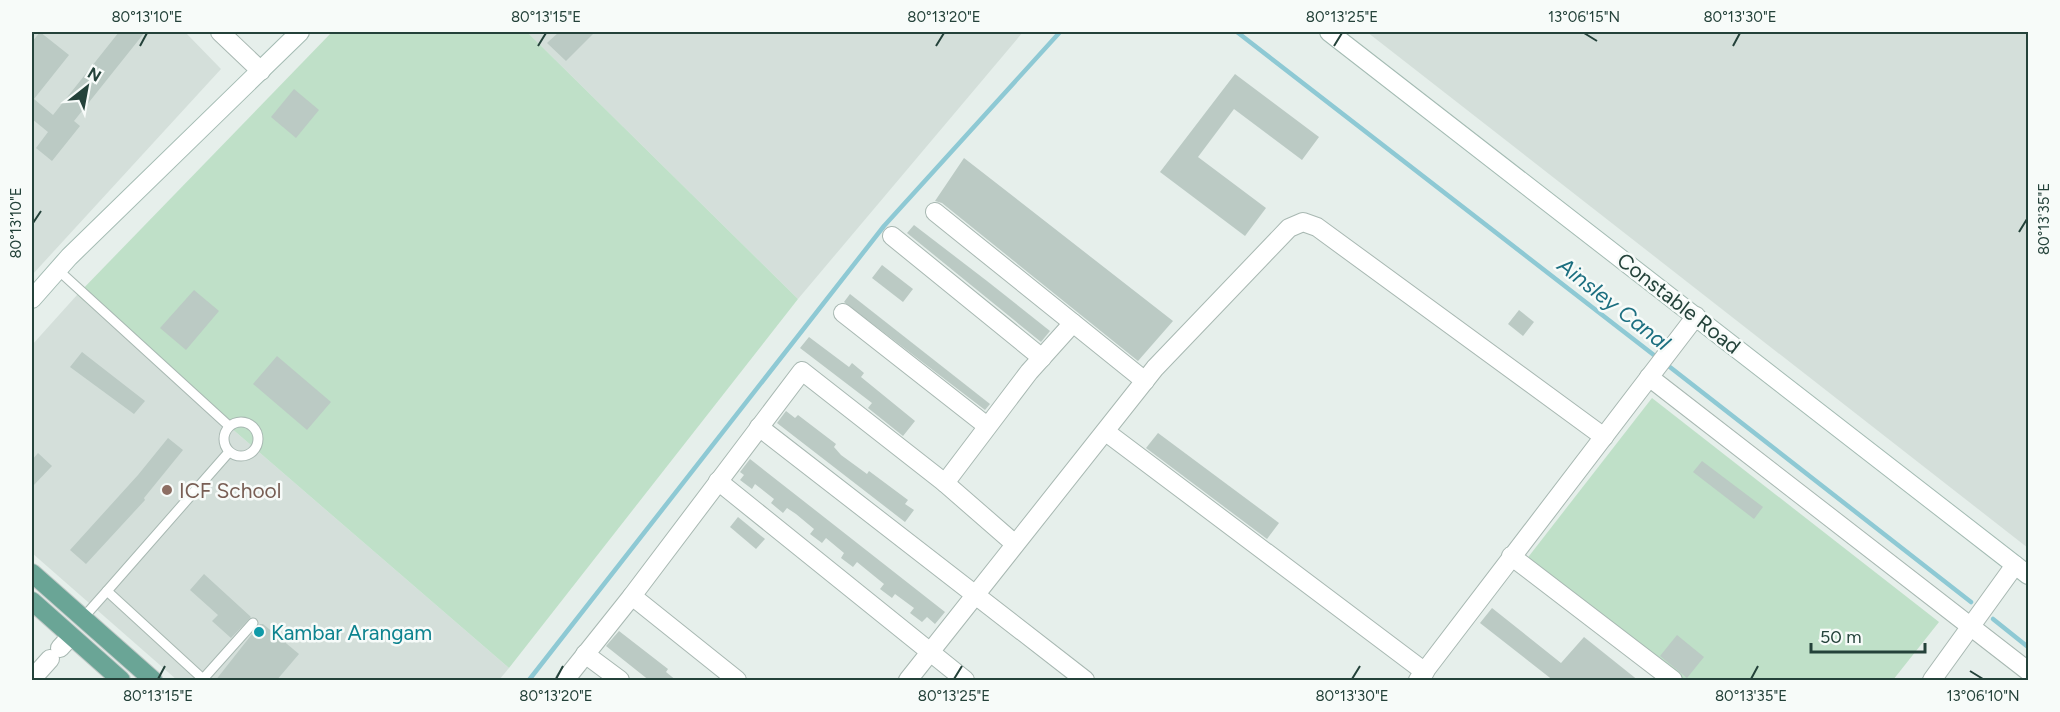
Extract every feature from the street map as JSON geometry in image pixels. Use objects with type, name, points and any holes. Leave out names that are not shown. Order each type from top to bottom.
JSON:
[{"type":"main road","points":[[32,573],[153,681]]},
{"type":"main road","points":[[32,601],[60,648],[121,681]]},
{"type":"street","points":[[220,32],[261,71]]},
{"type":"street","points":[[32,299],[57,269],[300,32]]},
{"type":"street","name":"Constable Road","points":[[1329,32],[2022,570]]},
{"type":"street","points":[[935,212],[1146,381]]},
{"type":"street","points":[[908,681],[1015,544],[1196,322],[1289,228],[1303,222],[1317,227],[1411,294],[1604,437]]},
{"type":"street","points":[[891,236],[1042,358]]},
{"type":"street","points":[[843,313],[987,426]]},
{"type":"street","points":[[1106,432],[1421,676],[1696,316]]},
{"type":"street","points":[[945,483],[987,426],[1073,322]]},
{"type":"street","points":[[1657,367],[2028,671]]},
{"type":"street","points":[[565,681],[802,371],[945,483],[1015,544]]},
{"type":"street","points":[[759,427],[1085,681]]},
{"type":"street","points":[[718,481],[964,681]]},
{"type":"street","points":[[1511,556],[1673,681]]},
{"type":"street","points":[[1932,681],[1971,626],[2022,570]]},
{"type":"street","points":[[632,596],[736,681]]},
{"type":"street","points":[[32,679],[60,648]]},
{"type":"street","points":[[585,654],[620,681]]},
{"type":"lane","points":[[57,269],[229,426]]},
{"type":"lane","points":[[244,422],[254,428],[258,439],[255,449],[245,456],[229,452],[223,442],[229,426],[244,422]]},
{"type":"lane","points":[[82,618],[229,452]]},
{"type":"lane","points":[[107,591],[203,679],[253,623]]},
{"type":"shaded area","points":[[32,32],[185,32],[221,69],[32,275]]},
{"type":"shaded area","points":[[527,32],[1023,32],[798,299]]},
{"type":"shaded area","points":[[1367,32],[2028,32],[2028,548]]},
{"type":"shaded area","name":"ICF School","points":[[77,295],[509,668],[499,680],[177,680],[32,553],[32,345]]},
{"type":"green space","points":[[332,32],[527,32],[798,299],[509,668],[77,295]]},
{"type":"green space","points":[[1652,398],[1939,622],[1893,680],[1670,680],[1522,565]]},
{"type":"building","points":[[40,32],[69,55],[34,99],[53,115],[119,32],[145,32],[74,121],[80,126],[52,161],[36,148],[48,132],[32,119],[32,42]]},
{"type":"building","points":[[559,32],[595,32],[566,61],[547,43]]},
{"type":"building","points":[[1235,74],[1319,137],[1302,160],[1234,109],[1198,157],[1266,208],[1245,236],[1160,172]]},
{"type":"building","points":[[294,89],[319,110],[296,138],[271,117]]},
{"type":"building","points":[[964,158],[1173,321],[1138,361],[942,203],[935,201]]},
{"type":"building","points":[[914,225],[1050,331],[1041,342],[907,233]]},
{"type":"building","points":[[882,265],[913,289],[903,302],[872,278]]},
{"type":"building","points":[[194,290],[219,311],[186,350],[160,328]]},
{"type":"building","points":[[850,294],[990,404],[985,410],[844,302]]},
{"type":"building","points":[[1519,310],[1534,322],[1523,336],[1508,324]]},
{"type":"building","points":[[809,337],[849,367],[852,363],[864,373],[861,377],[915,421],[903,436],[868,408],[872,403],[800,348]]},
{"type":"building","points":[[82,352],[145,401],[134,414],[70,367]]},
{"type":"building","points":[[277,356],[331,402],[307,430],[253,384]]},
{"type":"building","points":[[786,411],[795,418],[798,415],[836,444],[834,447],[841,455],[867,474],[869,471],[908,500],[905,504],[914,510],[905,522],[777,423]]},
{"type":"building","points":[[1158,433],[1279,523],[1267,539],[1146,448]]},
{"type":"building","points":[[168,438],[183,450],[144,498],[145,500],[86,564],[70,550]]},
{"type":"building","points":[[38,453],[52,466],[32,487],[32,460]]},
{"type":"building","points":[[750,459],[945,612],[935,624],[927,617],[922,622],[910,613],[914,608],[895,594],[892,598],[880,589],[884,584],[857,562],[853,567],[841,558],[844,553],[826,538],[822,543],[810,534],[814,529],[796,514],[787,508],[783,513],[771,503],[774,499],[755,484],[752,489],[740,480],[744,475],[740,472]]},
{"type":"building","points":[[1702,461],[1763,507],[1754,519],[1693,472]]},
{"type":"building","points":[[738,517],[765,539],[756,549],[730,527]]},
{"type":"building","points":[[204,574],[251,617],[231,638],[212,621],[218,615],[190,590]]},
{"type":"building","points":[[1492,608],[1561,663],[1584,637],[1639,681],[1554,681],[1480,623]]},
{"type":"building","points":[[260,624],[263,624],[299,654],[276,681],[215,681]]},
{"type":"building","points":[[619,631],[668,669],[666,672],[677,681],[650,681],[606,646]]},
{"type":"building","points":[[1677,635],[1704,657],[1687,678],[1660,656]]},
{"type":"waterway","points":[[529,680],[884,226],[1060,32]]},
{"type":"waterway","name":"Ainsley Canal","points":[[1237,32],[1659,359]]},
{"type":"waterway","name":"Ainsley Canal","points":[[1666,364],[1971,602]]},
{"type":"waterway","name":"Ainsley Canal","points":[[1993,619],[2028,647]]},
{"type":"place","name":"ICF School","points":[[167,490]]},
{"type":"place","name":"Kambar Arangam","points":[[259,632]]}]
